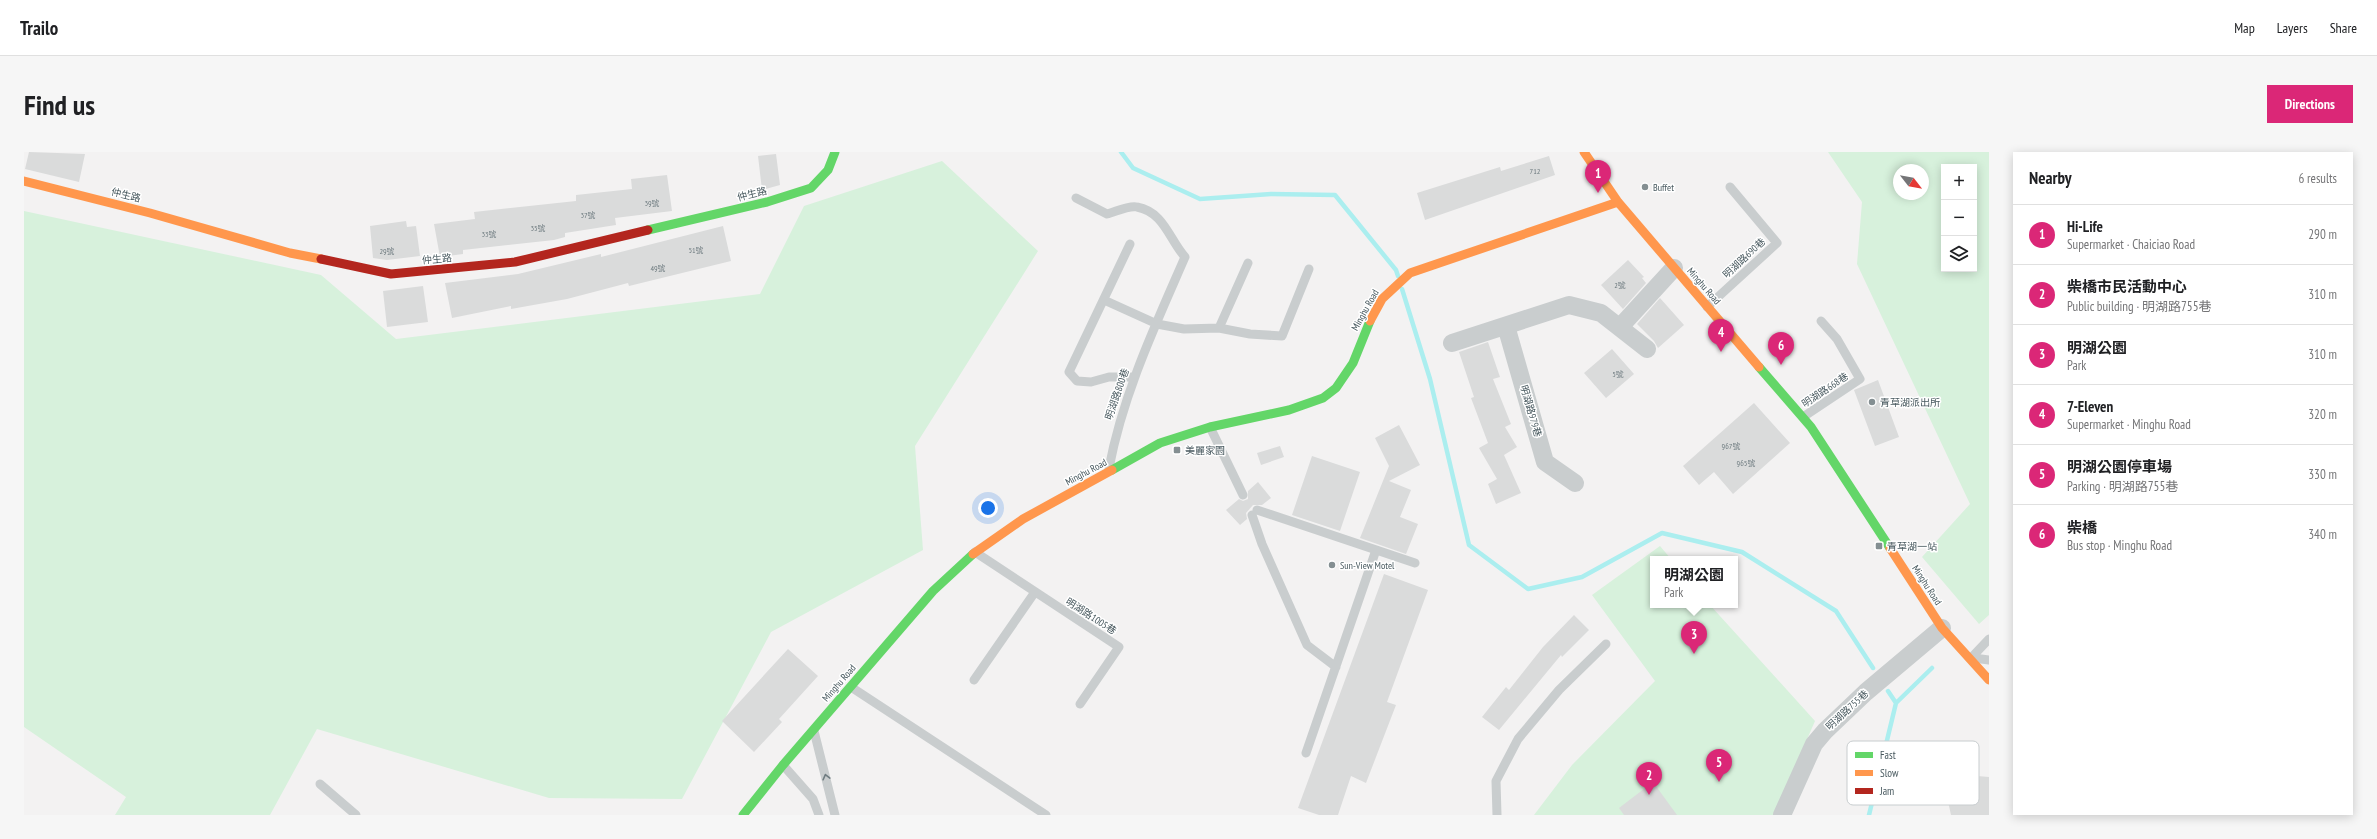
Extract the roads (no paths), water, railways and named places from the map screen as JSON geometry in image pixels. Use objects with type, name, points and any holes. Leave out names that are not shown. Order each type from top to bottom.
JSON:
[{"type":"street","name":"仲生路","points":[[24,180],[150,213],[290,253],[391,274],[516,262],[767,202],[811,188],[828,170],[836,152]]},
{"type":"street","points":[[1584,152],[1618,202]]},
{"type":"street","name":"Minghu Road","points":[[743,815],[783,765],[933,591],[975,552],[1023,519],[1108,474],[1160,443],[1244,418],[1289,410],[1323,398],[1332,391],[1353,363],[1366,327],[1382,299],[1410,273],[1618,202],[1803,417],[1942,628],[1971,658],[1989,680]]},
{"type":"street","points":[[1620,327],[1674,268]]},
{"type":"street","points":[[1452,343],[1569,305],[1601,312],[1647,349]]},
{"type":"street","name":"明湖路979巷","points":[[1506,326],[1546,462],[1575,483]]},
{"type":"street","name":"明湖路755巷","points":[[1782,815],[1814,744],[1824,730],[1866,692],[1942,628]]},
{"type":"lane","name":"明湖路690巷","points":[[1707,307],[1777,243],[1730,187]]},
{"type":"lane","name":"明湖路800巷","points":[[1076,198],[1107,214],[1137,207],[1160,218],[1174,245],[1185,257],[1134,376],[1116,431],[1108,474]]},
{"type":"lane","points":[[1130,244],[1069,372],[1077,381],[1091,382],[1109,377],[1134,376]]},
{"type":"lane","points":[[1219,328],[1248,263]]},
{"type":"lane","points":[[1104,300],[1157,324],[1184,329],[1219,328],[1250,334],[1282,336],[1309,269]]},
{"type":"lane","name":"明湖路668巷","points":[[1803,417],[1860,379],[1837,338],[1821,322]]},
{"type":"lane","points":[[1210,427],[1243,496]]},
{"type":"lane","points":[[1336,667],[1307,645],[1262,544],[1254,512],[1415,563]]},
{"type":"lane","points":[[1306,753],[1376,550]]},
{"type":"lane","name":"明湖路1005巷","points":[[975,552],[1119,647],[1080,704]]},
{"type":"lane","points":[[974,680],[1035,592]]},
{"type":"lane","points":[[1971,658],[1989,639]]},
{"type":"lane","points":[[1497,815],[1496,781],[1518,739],[1559,690],[1606,644]]},
{"type":"lane","points":[[1971,658],[1989,660]]},
{"type":"lane","points":[[851,687],[1046,815]]},
{"type":"lane","points":[[814,729],[835,815]]},
{"type":"lane","points":[[783,765],[813,799],[819,815]]},
{"type":"lane","points":[[320,784],[356,815]]},
{"type":"waterway","points":[[1121,152],[1133,168],[1200,199],[1271,194],[1335,195],[1396,270],[1398,276]]},
{"type":"waterway","points":[[1402,289],[1430,379],[1469,545],[1528,589],[1582,577],[1662,533],[1742,552],[1836,611],[1873,668]]},
{"type":"waterway","points":[[1887,741],[1896,703],[1932,668]]},
{"type":"waterway","points":[[1888,691],[1896,703]]},
{"type":"waterway","points":[[1869,815],[1871,805]]},
{"type":"place","name":"Buffet","points":[[1645,187]]},
{"type":"place","name":"Hi-Life","points":[[1598,193]]},
{"type":"place","name":"7-Eleven","points":[[1721,352]]},
{"type":"place","name":"柴橋","points":[[1781,365]]},
{"type":"place","name":"青草湖派出所","points":[[1872,402]]},
{"type":"place","name":"美麗家園","points":[[1177,450]]},
{"type":"place","name":"青草湖一站","points":[[1879,546]]},
{"type":"place","name":"Sun-View Motel","points":[[1332,565]]},
{"type":"place","name":"明湖公園","points":[[1694,654]]},
{"type":"place","name":"明湖公園停車場","points":[[1719,782]]},
{"type":"place","name":"柴橋市民活動中心","points":[[1649,795]]}]
